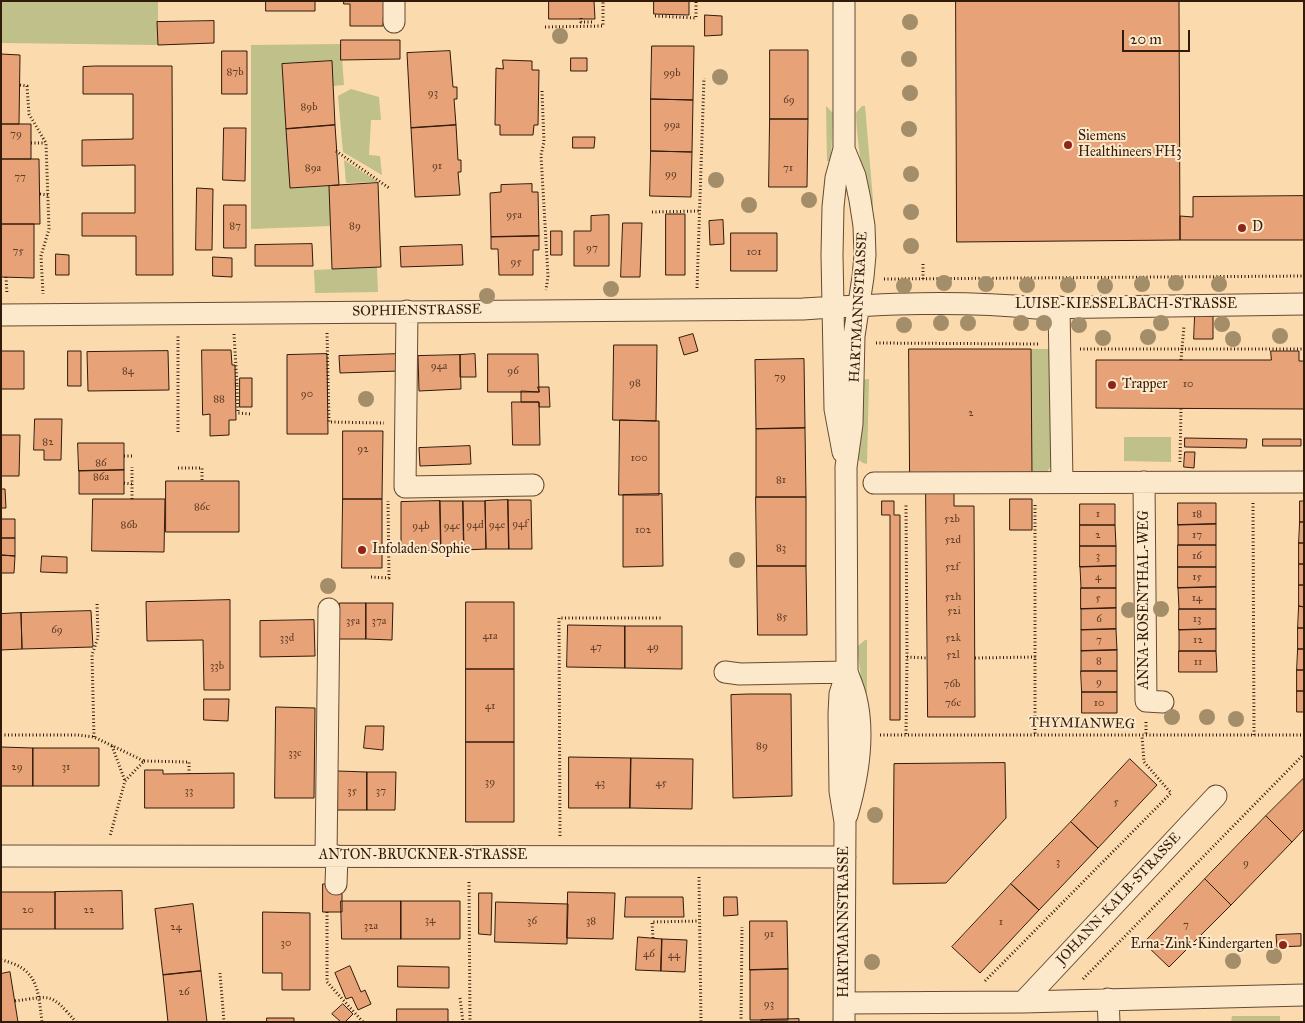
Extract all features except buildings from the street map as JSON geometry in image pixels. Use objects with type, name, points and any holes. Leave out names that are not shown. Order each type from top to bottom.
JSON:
[{"type":"street","name":"HARTMANNSTRASSE","points":[[844,1],[844,149],[836,178],[833,208],[833,307],[834,409],[846,467]]},
{"type":"street","name":"HARTMANNSTRASSE","points":[[844,149],[855,176],[864,226],[863,276],[854,336],[852,424],[846,467],[847,672],[840,694],[839,714],[840,791],[845,822],[844,1012]]},
{"type":"street","name":"LUISE-KIESSELBACH-STRASSE","points":[[833,307],[858,305],[994,304],[1059,308],[1304,304]]},
{"type":"street","name":"SOPHIENSTRASSE","points":[[1,314],[833,307]]},
{"type":"street","points":[[1059,308],[1062,482]]},
{"type":"street","points":[[407,311],[404,487],[534,485]]},
{"type":"street","name":"ANNA-ROSENTHAL-WEG","points":[[1144,482],[1146,702],[1163,702]]},
{"type":"street","points":[[874,484],[1304,482]]},
{"type":"street","points":[[329,610],[332,856],[336,884]]},
{"type":"street","points":[[724,672],[740,674],[847,672]]},
{"type":"street","name":"HARTMANNSTRASSE","points":[[845,822],[854,790],[859,761],[860,736],[856,695],[847,672]]},
{"type":"street","name":"JOHANN-KALB-STRASSE","points":[[1023,1002],[1216,796]]},
{"type":"street","name":"ANTON-BRUCKNER-STRASSE","points":[[1,856],[845,857]]},
{"type":"street","points":[[844,1012],[964,1002],[1304,995]]},
{"type":"street","points":[[1108,999],[1109,1022]]},
{"type":"path","points":[[544,27],[603,26],[603,1]]},
{"type":"path","points":[[655,16],[696,18],[696,1]]},
{"type":"path","points":[[581,18],[581,22],[592,22]]},
{"type":"path","points":[[697,309],[704,78]]},
{"type":"path","points":[[20,86],[27,86],[29,114],[46,143],[49,229],[41,256],[44,314]]},
{"type":"path","points":[[542,91],[544,142],[541,155],[548,276],[545,310]]},
{"type":"path","points":[[31,143],[46,143]]},
{"type":"path","points":[[336,151],[390,188]]},
{"type":"path","points":[[40,194],[48,195]]},
{"type":"path","points":[[652,212],[700,211]]},
{"type":"path","points":[[923,264],[923,279]]},
{"type":"path","points":[[881,278],[1304,276]]},
{"type":"path","points":[[1181,360],[1185,305]]},
{"type":"path","points":[[327,312],[329,422],[388,423]]},
{"type":"path","points":[[178,432],[179,313]]},
{"type":"path","points":[[234,325],[238,413],[251,414]]},
{"type":"path","points":[[875,343],[1060,344],[1081,350],[1304,349]]},
{"type":"path","points":[[1180,482],[1181,409]]},
{"type":"path","points":[[124,456],[132,456]]},
{"type":"path","points":[[132,467],[132,499]]},
{"type":"path","points":[[178,468],[202,468],[202,481]]},
{"type":"path","points":[[1253,482],[1254,736]]},
{"type":"path","points":[[124,483],[132,484]]},
{"type":"path","points":[[1034,483],[1035,734]]},
{"type":"path","points":[[906,484],[906,734]]},
{"type":"path","points":[[372,577],[389,578],[388,500]]},
{"type":"path","points":[[94,737],[92,655],[98,638],[97,602]]},
{"type":"path","points":[[560,857],[559,618],[662,618]]},
{"type":"path","points":[[907,657],[927,658]]},
{"type":"path","points":[[975,658],[1036,657]]},
{"type":"path","name":"THYMIANWEG","points":[[860,736],[906,734],[1304,735]]},
{"type":"path","points":[[1,735],[78,735],[94,737],[144,761],[189,762],[188,774]]},
{"type":"path","points":[[964,1002],[1171,793],[1144,762],[1142,736]]},
{"type":"path","points":[[112,745],[125,781]]},
{"type":"path","points":[[1062,1000],[1304,754]]},
{"type":"path","points":[[104,856],[125,781],[144,761]]},
{"type":"path","points":[[699,857],[700,1022]]},
{"type":"path","points":[[469,882],[470,1022]]},
{"type":"path","points":[[326,912],[327,982],[363,1022]]},
{"type":"path","points":[[653,938],[652,922],[699,921]]},
{"type":"path","points":[[741,1022],[742,927]]},
{"type":"path","points":[[1,960],[18,964],[30,973],[39,990],[42,1022]]},
{"type":"path","points":[[220,972],[224,1022]]},
{"type":"path","points":[[15,1001],[48,997],[57,1001],[76,1022]]},
{"type":"path","points":[[460,998],[463,1022]]},
{"type":"green space","points":[[1,1],[162,1],[158,2],[158,45],[1,43]]},
{"type":"green space","points":[[341,44],[344,85],[333,86],[331,61],[282,64],[290,188],[329,186],[331,226],[251,229],[251,45]]},
{"type":"green space","points":[[351,89],[379,97],[381,120],[371,120],[369,155],[380,156],[382,175],[343,152],[338,96]]},
{"type":"green space","points":[[826,106],[833,113],[831,161],[827,161]]},
{"type":"green space","points":[[862,106],[865,106],[873,200],[873,223],[858,141],[856,113]]},
{"type":"green space","points":[[344,160],[378,182],[346,183]]},
{"type":"green space","points":[[377,267],[378,292],[315,293],[314,270]]},
{"type":"green space","points":[[1031,349],[1053,349],[1053,463],[1047,472],[1032,478]]},
{"type":"green space","points":[[869,379],[867,464],[856,458],[860,380]]},
{"type":"green space","points":[[1124,437],[1171,437],[1171,462],[1124,461]]},
{"type":"green space","points":[[867,640],[867,693],[863,693],[857,647]]},
{"type":"green space","points":[[1232,1016],[1280,1016],[1280,1022],[1231,1022]]},
{"type":"place","name":"Siemens Healthineers FH3","points":[[1068,145]]},
{"type":"place","name":"D","points":[[1242,228]]},
{"type":"place","name":"Trapper","points":[[1112,385]]},
{"type":"place","name":"Infoladen Sophie","points":[[362,550]]},
{"type":"place","name":"Erna-Zink-Kindergarten","points":[[1283,945]]}]
